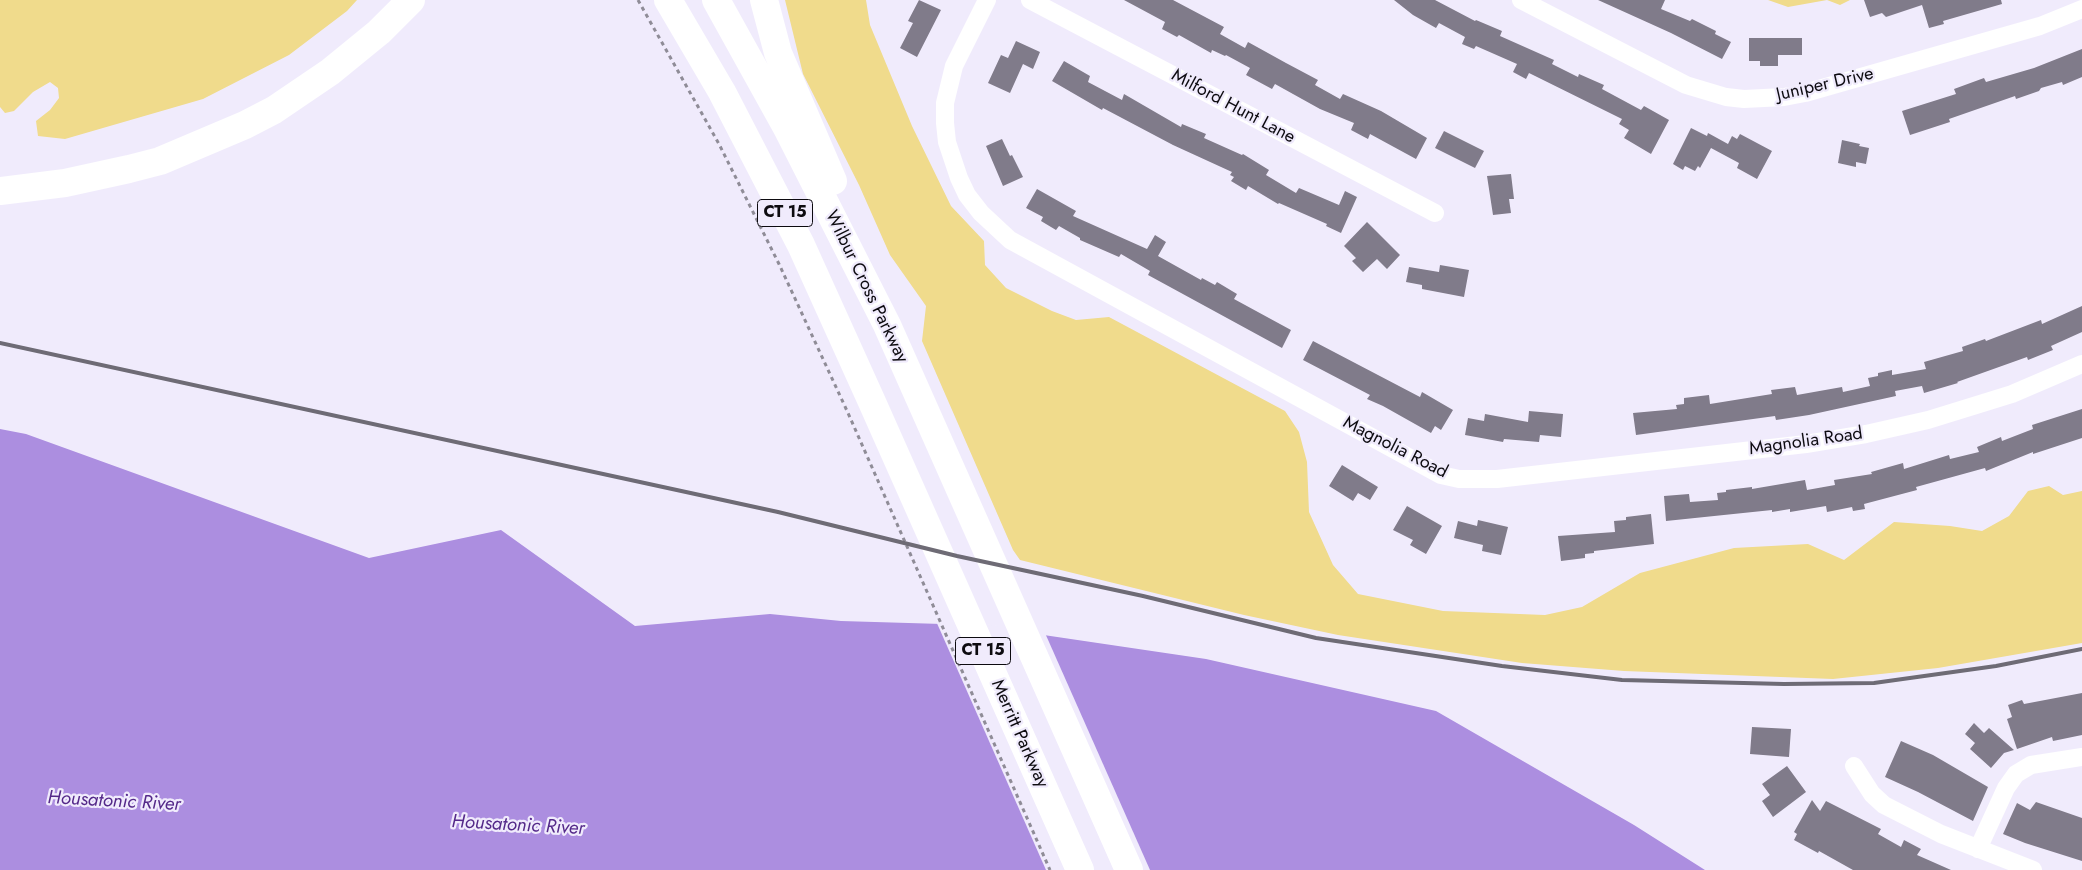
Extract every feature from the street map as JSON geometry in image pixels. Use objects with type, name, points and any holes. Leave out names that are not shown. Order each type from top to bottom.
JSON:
[{"type":"highway","points":[[0,173],[62,166],[125,154],[211,124],[238,111],[298,73],[344,39],[387,0]]},
{"type":"highway","points":[[0,191],[65,183],[129,169],[169,157],[244,125],[274,110],[330,72],[379,32],[411,0]]},
{"type":"highway","name":"Merritt Parkway","points":[[668,0],[722,92],[801,245],[1080,870]]},
{"type":"highway","name":"Wilbur Cross Parkway","points":[[716,0],[777,110],[887,325],[1129,870]]},
{"type":"highway","points":[[764,0],[778,53],[831,177],[887,325]]},
{"type":"street","name":"Magnolia Road","points":[[986,0],[954,66],[947,94],[944,123],[947,142],[959,178],[967,195],[986,218],[1010,240],[1442,475],[1459,479],[1497,479],[1806,444],[1866,434],[1928,420],[1983,403],[2034,385],[2082,364]]},
{"type":"street","name":"Milford Hunt Lane","points":[[1030,0],[1435,213]]},
{"type":"street","name":"Juniper Drive","points":[[1521,0],[1686,85],[1744,99],[1784,97],[1805,93],[2040,26],[2082,9]]},
{"type":"street","points":[[1978,849],[2006,788],[2016,774],[2031,765],[2082,756]]},
{"type":"street","points":[[1854,766],[1872,794],[1884,805],[1941,834],[2033,870]]},
{"type":"path","points":[[638,0],[720,144],[780,264],[862,444],[1050,870]]},
{"type":"shaded area","points":[[0,0],[357,0],[347,11],[289,55],[203,99],[65,139],[38,136],[36,121],[50,110],[59,98],[58,88],[50,82],[33,92],[14,111],[5,113],[0,107]]},
{"type":"shaded area","points":[[785,0],[866,0],[870,25],[912,126],[951,206],[984,241],[985,265],[1006,288],[1052,311],[1076,320],[1109,317],[1285,411],[1299,432],[1307,462],[1309,512],[1333,565],[1358,594],[1443,611],[1545,615],[1582,607],[1640,573],[1734,548],[1808,544],[1844,560],[1894,522],[1950,526],[1982,531],[2009,516],[2028,491],[2049,486],[2063,495],[2082,491],[2082,643],[1938,668],[1833,679],[1624,671],[1522,663],[1338,635],[1244,615],[1020,560],[1013,550],[922,341],[926,306],[890,255],[859,185],[803,74]]},
{"type":"shaded area","points":[[1768,0],[1827,0],[1788,7]]},
{"type":"shaded area","points":[[1827,0],[1850,0],[1840,5]]},
{"type":"water","name":"Housatonic River","points":[[0,429],[26,434],[369,558],[501,530],[635,626],[770,614],[841,621],[976,625],[1206,659],[1436,711],[1634,825],[1705,870],[0,870]]},
{"type":"pier","points":[[936,621],[976,623],[1045,633],[1150,870],[1046,870]]},
{"type":"building","points":[[919,0],[941,10],[917,57],[900,48],[913,23],[908,21]]},
{"type":"building","points":[[1124,0],[1173,0],[1224,27],[1220,34],[1245,48],[1248,42],[1318,80],[1315,85],[1340,99],[1343,94],[1381,111],[1427,138],[1416,159],[1370,134],[1368,139],[1351,130],[1354,123],[1320,109],[1275,84],[1272,89],[1246,75],[1250,68],[1226,55],[1212,50],[1211,53],[1179,35],[1177,37],[1162,29],[1165,22]]},
{"type":"building","points":[[1394,0],[1435,0],[1475,21],[1502,31],[1500,36],[1554,60],[1552,64],[1578,77],[1579,74],[1604,85],[1602,89],[1641,110],[1644,106],[1669,120],[1651,154],[1624,138],[1629,130],[1619,124],[1622,119],[1529,73],[1526,79],[1513,72],[1517,64],[1476,46],[1474,49],[1462,44],[1465,37],[1439,23],[1436,28],[1413,15]]},
{"type":"building","points":[[1598,0],[1665,0],[1661,9],[1690,21],[1692,19],[1716,31],[1715,34],[1731,42],[1722,59],[1671,33]]},
{"type":"building","points":[[1864,0],[2001,0],[2002,4],[1943,21],[1944,24],[1929,28],[1922,5],[1886,17],[1882,13],[1870,17]]},
{"type":"building","points":[[1749,38],[1802,38],[1802,55],[1778,55],[1778,66],[1760,66],[1760,61],[1749,61]]},
{"type":"building","points":[[1016,41],[1040,52],[1033,69],[1023,64],[1010,93],[988,83],[1001,55],[1008,58]]},
{"type":"building","points":[[2082,49],[2082,77],[2063,85],[2062,82],[2041,88],[2039,91],[2016,99],[2015,96],[1949,119],[1950,122],[1910,135],[1902,111],[1956,94],[1954,89],[1984,78],[1986,82],[2034,68]]},
{"type":"building","points":[[1064,61],[1090,76],[1088,82],[1122,100],[1124,94],[1181,127],[1182,124],[1206,134],[1204,138],[1243,154],[1269,170],[1266,175],[1296,193],[1299,188],[1339,205],[1345,191],[1357,197],[1341,233],[1326,226],[1327,224],[1278,204],[1248,186],[1246,190],[1231,181],[1234,177],[1230,175],[1232,172],[1173,145],[1103,108],[1102,110],[1052,81]]},
{"type":"building","points":[[1691,128],[1707,136],[1708,133],[1728,144],[1732,136],[1737,139],[1740,134],[1772,151],[1757,179],[1737,168],[1739,163],[1711,148],[1700,168],[1698,166],[1695,171],[1685,166],[1683,170],[1673,164]]},
{"type":"building","points":[[1444,131],[1484,151],[1475,168],[1435,148]]},
{"type":"building","points":[[1002,139],[1023,177],[1003,186],[986,146]]},
{"type":"building","points":[[1842,140],[1869,148],[1866,164],[1856,162],[1856,167],[1838,163]]},
{"type":"building","points":[[1511,174],[1514,199],[1509,199],[1511,213],[1493,215],[1487,176]]},
{"type":"building","points":[[1037,189],[1076,211],[1073,216],[1147,249],[1155,235],[1166,242],[1158,256],[1201,280],[1202,278],[1215,285],[1217,282],[1237,294],[1234,299],[1291,330],[1282,348],[1148,275],[1150,271],[1121,254],[1119,257],[1080,240],[1080,238],[1059,226],[1056,230],[1041,221],[1043,217],[1026,208]]},
{"type":"building","points":[[1367,222],[1400,255],[1387,269],[1377,259],[1363,272],[1352,261],[1356,258],[1344,246]]},
{"type":"building","points":[[1440,265],[1469,270],[1464,297],[1422,289],[1422,285],[1406,282],[1409,267],[1439,272]]},
{"type":"building","points":[[2082,306],[2082,332],[2051,346],[2053,350],[2028,360],[2027,357],[1958,383],[1924,393],[1922,386],[1895,391],[1896,396],[1809,415],[1776,420],[1775,416],[1636,435],[1633,413],[1677,409],[1676,405],[1684,404],[1684,398],[1709,395],[1710,404],[1772,394],[1771,390],[1795,387],[1797,395],[1842,387],[1843,392],[1870,386],[1868,378],[1878,376],[1878,373],[1892,370],[1892,375],[1926,369],[1924,362],[1963,351],[1962,347],[1985,339],[1986,341],[2041,320],[2042,324]]},
{"type":"building","points":[[1313,341],[1420,397],[1422,392],[1453,410],[1441,430],[1435,426],[1431,433],[1367,399],[1370,395],[1303,360]]},
{"type":"building","points":[[2082,409],[2082,438],[2033,454],[2033,452],[1986,471],[1985,468],[1916,487],[1917,490],[1864,504],[1865,509],[1853,511],[1852,507],[1827,512],[1826,506],[1790,512],[1790,509],[1772,512],[1772,510],[1666,521],[1664,496],[1689,494],[1690,502],[1718,500],[1717,493],[1726,492],[1726,490],[1752,487],[1752,489],[1805,480],[1807,490],[1835,485],[1834,480],[1872,474],[1871,472],[1903,463],[1904,469],[1949,455],[1950,459],[1979,452],[1977,447],[2001,437],[2002,441],[2033,429],[2032,425]]},
{"type":"building","points":[[1529,411],[1563,414],[1561,437],[1540,435],[1539,442],[1504,439],[1503,442],[1465,435],[1468,418],[1484,421],[1485,414],[1528,422]]},
{"type":"building","points":[[1342,465],[1378,487],[1370,500],[1358,493],[1353,501],[1329,486]]},
{"type":"building","points":[[1407,506],[1442,526],[1426,554],[1410,545],[1413,540],[1393,530]]},
{"type":"building","points":[[1651,514],[1654,544],[1594,551],[1594,553],[1585,554],[1585,558],[1561,561],[1558,536],[1615,532],[1614,521],[1626,520],[1626,517]]},
{"type":"building","points":[[1478,520],[1508,527],[1501,555],[1482,551],[1483,545],[1454,538],[1458,521],[1477,526]]},
{"type":"building","points":[[2082,693],[2082,735],[2053,741],[2052,737],[2017,749],[2007,719],[2012,717],[2008,705],[2022,700],[2024,704]]},
{"type":"building","points":[[1974,723],[1984,733],[1989,728],[2014,750],[2004,753],[1991,768],[1970,749],[1975,743],[1965,734]]},
{"type":"building","points":[[1752,727],[1791,729],[1789,757],[1750,754]]},
{"type":"building","points":[[1901,741],[1933,755],[1988,787],[1973,821],[1885,777]]},
{"type":"building","points":[[1787,766],[1806,792],[1773,817],[1762,801],[1770,795],[1762,784]]},
{"type":"building","points":[[1812,800],[1820,811],[1826,801],[1881,829],[1878,834],[1901,847],[1904,840],[1921,849],[1917,855],[1951,870],[1853,870],[1819,851],[1818,853],[1794,840],[1797,834],[1794,832]]},
{"type":"building","points":[[2036,802],[2082,818],[2082,861],[2003,834],[2017,803],[2030,810]]},
{"type":"railway","points":[[0,343],[778,512],[957,556],[1143,596],[1316,638],[1502,666],[1622,680],[1784,684],[1874,683],[1996,666],[2082,649]]}]
